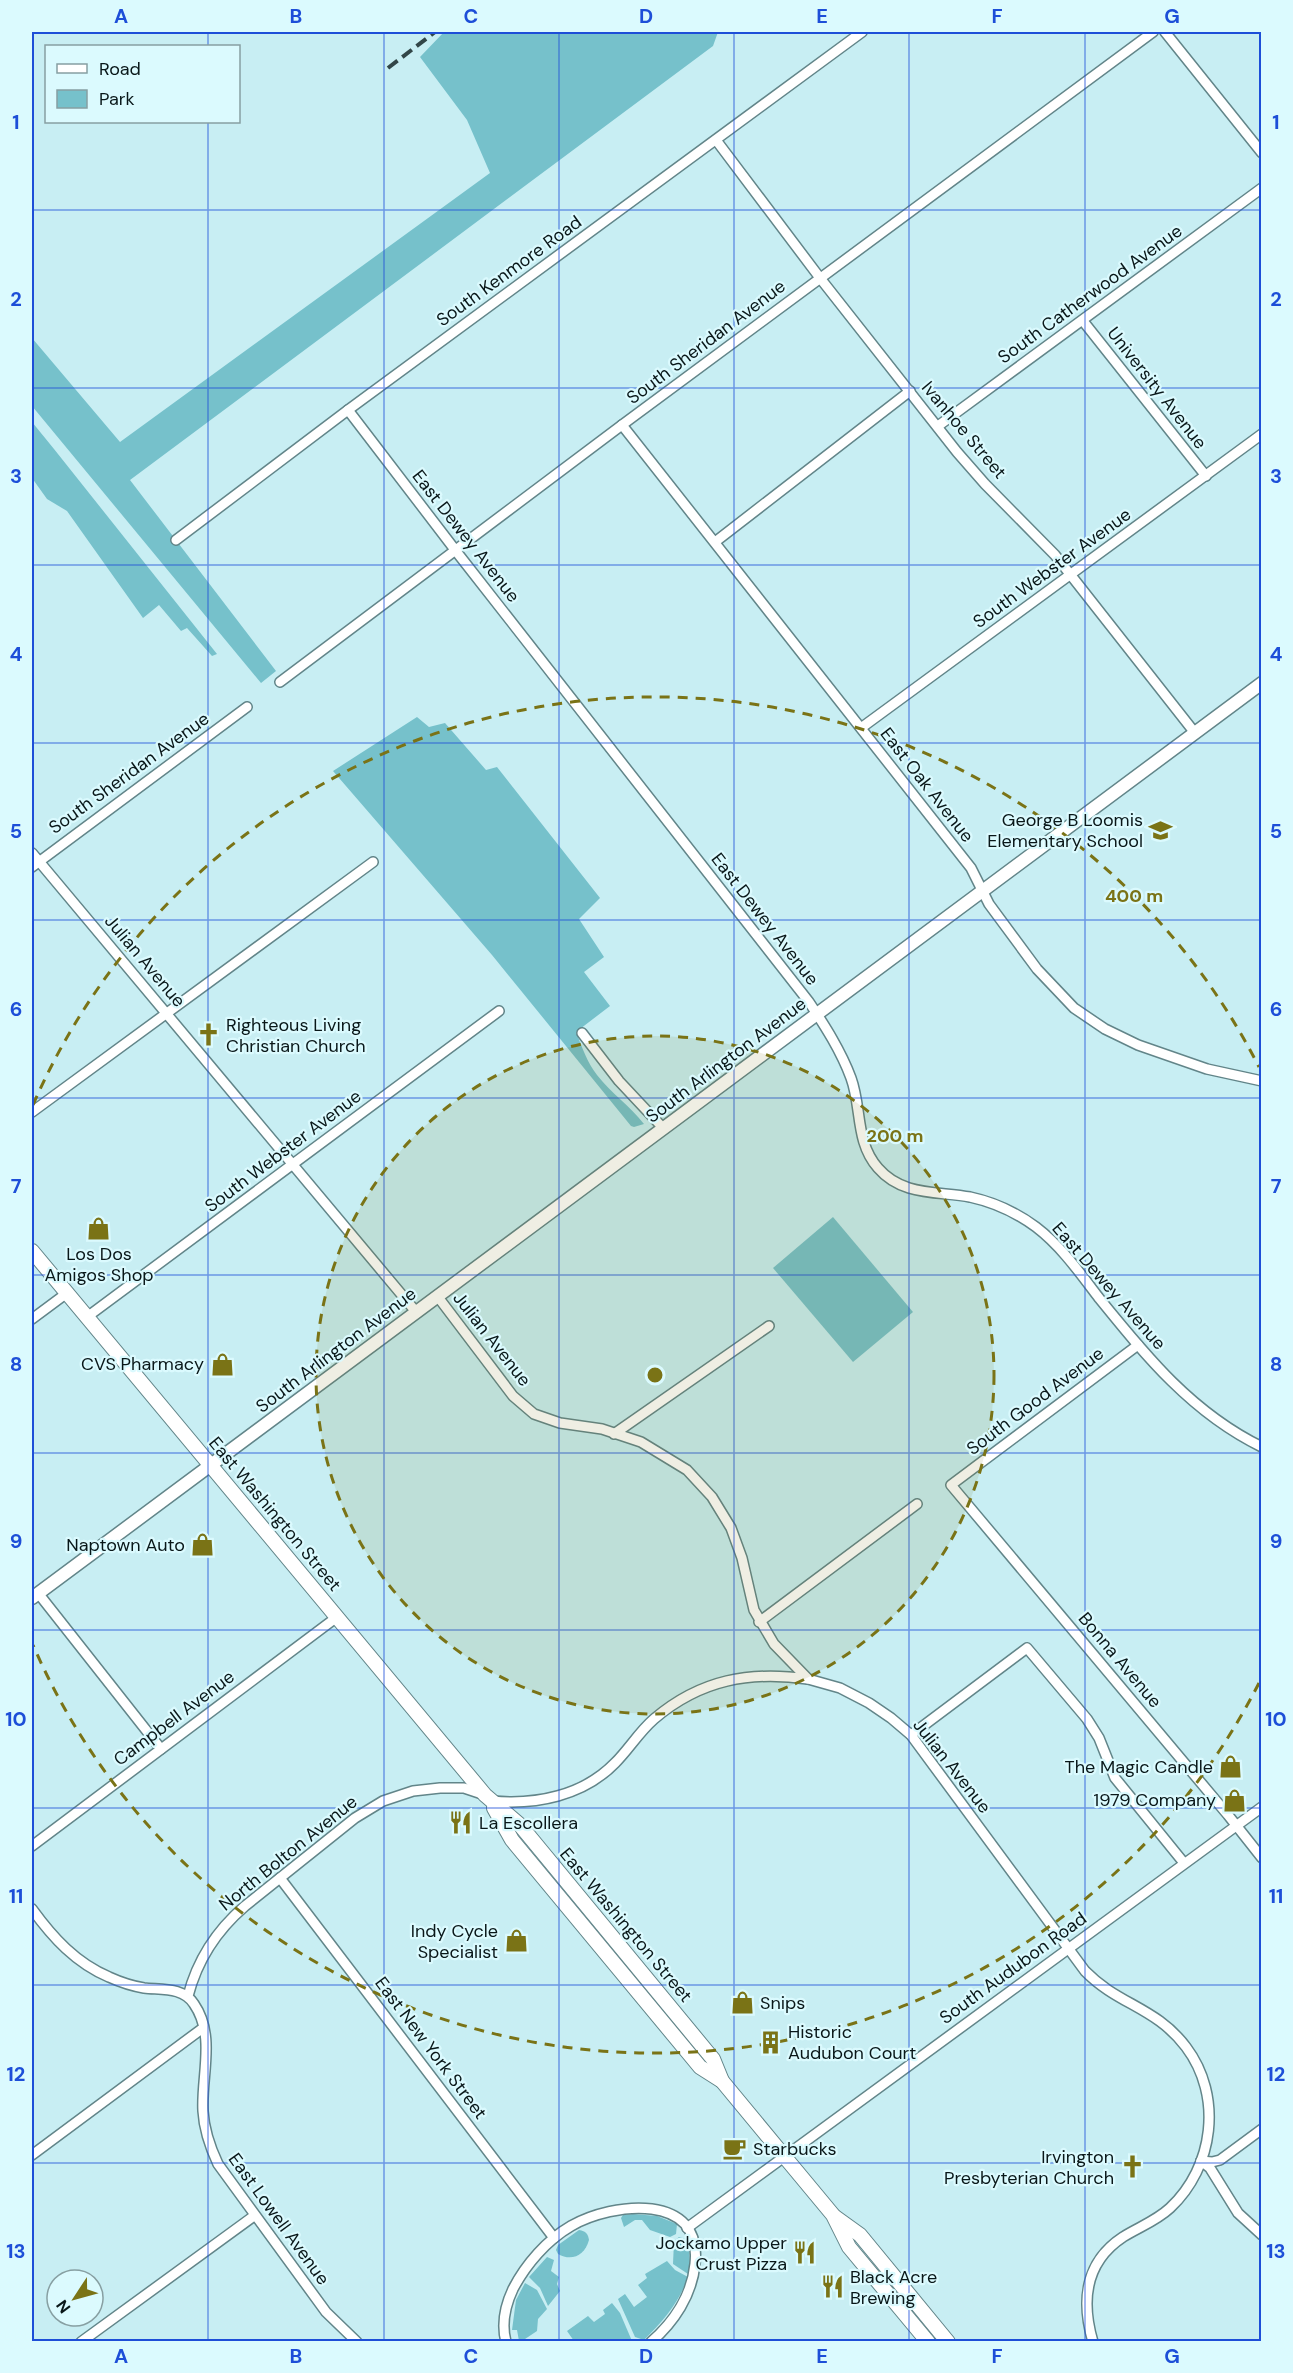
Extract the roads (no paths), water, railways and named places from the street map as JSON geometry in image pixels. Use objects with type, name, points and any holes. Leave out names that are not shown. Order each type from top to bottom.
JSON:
[{"type":"main road","name":"South Arlington Avenue","points":[[35,1595],[1262,683]]},
{"type":"main road","name":"East Washington Street","points":[[32,1251],[487,1798],[520,1825],[680,2018],[713,2059],[722,2081],[833,2216],[849,2247],[928,2342]]},
{"type":"main road","name":"East Washington Street","points":[[833,2216],[860,2235],[948,2342]]},
{"type":"street","name":"South Kenmore Road","points":[[176,540],[348,410],[862,32]]},
{"type":"street","name":"South Sheridan Avenue","points":[[280,682],[622,425],[1153,32]]},
{"type":"street","points":[[1165,32],[1262,153]]},
{"type":"street","name":"Ivanhoe Street","points":[[716,140],[820,278],[977,475],[1055,555],[1195,733]]},
{"type":"street","name":"South Catherwood Avenue","points":[[938,426],[1262,188]]},
{"type":"street","name":"University Avenue","points":[[1083,321],[1206,476]]},
{"type":"street","points":[[715,542],[910,391]]},
{"type":"street","name":"East Dewey Avenue","points":[[348,410],[455,551],[817,1014],[847,1067],[855,1092],[864,1144],[881,1171],[897,1184],[912,1190],[981,1200],[1010,1212],[1033,1226],[1061,1250],[1138,1345],[1180,1391],[1208,1415],[1262,1447]]},
{"type":"street","name":"East Oak Avenue","points":[[622,425],[971,868],[989,904],[1051,986],[1074,1008],[1129,1041],[1172,1058],[1262,1081]]},
{"type":"street","name":"South Webster Avenue","points":[[861,728],[1262,434]]},
{"type":"street","name":"South Sheridan Avenue","points":[[35,864],[247,707]]},
{"type":"street","name":"Julian Avenue","points":[[32,852],[35,864],[166,1012],[417,1313]]},
{"type":"street","points":[[32,1112],[373,862]]},
{"type":"street","name":"South Webster Avenue","points":[[87,1317],[499,1011]]},
{"type":"street","points":[[582,1033],[619,1081],[664,1129]]},
{"type":"street","points":[[32,1319],[67,1293]]},
{"type":"street","name":"Julian Avenue","points":[[438,1297],[513,1396],[525,1407],[552,1421],[593,1427],[641,1442],[687,1470],[712,1497],[731,1528],[739,1548],[751,1601],[759,1622],[774,1644],[808,1679],[840,1688],[868,1703],[911,1735],[1085,1971],[1101,1986],[1163,2021],[1192,2055],[1201,2074],[1209,2105],[1208,2137],[1201,2161],[1185,2191],[1171,2207],[1154,2220],[1119,2240],[1098,2264],[1089,2283],[1086,2298],[1086,2319],[1093,2342]]},
{"type":"street","points":[[614,1434],[769,1326]]},
{"type":"street","name":"South Good Avenue","points":[[951,1485],[1138,1345]]},
{"type":"street","name":"Bonna Avenue","points":[[951,1485],[1262,1858]]},
{"type":"street","points":[[759,1622],[917,1504]]},
{"type":"street","points":[[35,1595],[161,1749]]},
{"type":"street","name":"Campbell Avenue","points":[[32,1846],[337,1617]]},
{"type":"street","points":[[911,1735],[1027,1648],[1088,1719],[1099,1738],[1115,1778],[1184,1863]]},
{"type":"street","name":"North Bolton Avenue","points":[[188,1996],[199,1966],[218,1934],[240,1910],[355,1818],[393,1797],[419,1790],[440,1788],[468,1789],[487,1798],[512,1803],[553,1798],[583,1787],[609,1769],[637,1736],[657,1717],[679,1701],[703,1689],[733,1679],[760,1675],[808,1679]]},
{"type":"street","name":"South Audubon Road","points":[[687,2228],[1262,1807]]},
{"type":"street","name":"East New York Street","points":[[280,1878],[554,2238]]},
{"type":"street","points":[[32,1909],[59,1942],[91,1969],[120,1982],[145,1988],[175,1990],[188,1996]]},
{"type":"street","name":"East Lowell Avenue","points":[[188,1996],[198,2010],[203,2028],[206,2055],[202,2109],[207,2135],[220,2168],[326,2312],[357,2342]]},
{"type":"street","points":[[32,2155],[203,2028]]},
{"type":"street","points":[[1201,2161],[1220,2160],[1262,2129]]},
{"type":"street","points":[[1201,2161],[1210,2168],[1238,2213],[1262,2235]]},
{"type":"street","points":[[506,2342],[504,2317],[512,2292],[531,2261],[554,2238],[583,2220],[628,2207],[655,2209],[668,2213],[687,2228],[693,2237],[696,2250],[693,2278],[684,2302],[675,2316],[651,2342]]},
{"type":"street","points":[[81,2342],[254,2216]]},
{"type":"railway","points":[[388,68],[435,32]]},
{"type":"place","name":"George B Loomis Elementary School","points":[[1161,830]]},
{"type":"place","name":"Righteous Living Christian Church","points":[[208,1035]]},
{"type":"place","name":"Los Dos Amigos Shop","points":[[99,1228]]},
{"type":"place","name":"CVS Pharmacy","points":[[222,1364]]},
{"type":"place","name":"Naptown Auto","points":[[203,1545]]},
{"type":"place","name":"The Magic Candle","points":[[1231,1767]]},
{"type":"place","name":"1979 Company","points":[[1234,1800]]},
{"type":"place","name":"La Escollera","points":[[461,1823]]},
{"type":"place","name":"Indy Cycle Specialist","points":[[516,1941]]},
{"type":"place","name":"Snips","points":[[742,2003]]},
{"type":"place","name":"Historic Audubon Court","points":[[770,2042]]},
{"type":"place","name":"Starbucks","points":[[735,2149]]},
{"type":"place","name":"Irvington Presbyterian Church","points":[[1132,2167]]},
{"type":"place","name":"Jockamo Upper Crust Pizza","points":[[805,2253]]},
{"type":"place","name":"Black Acre Brewing","points":[[832,2287]]}]
